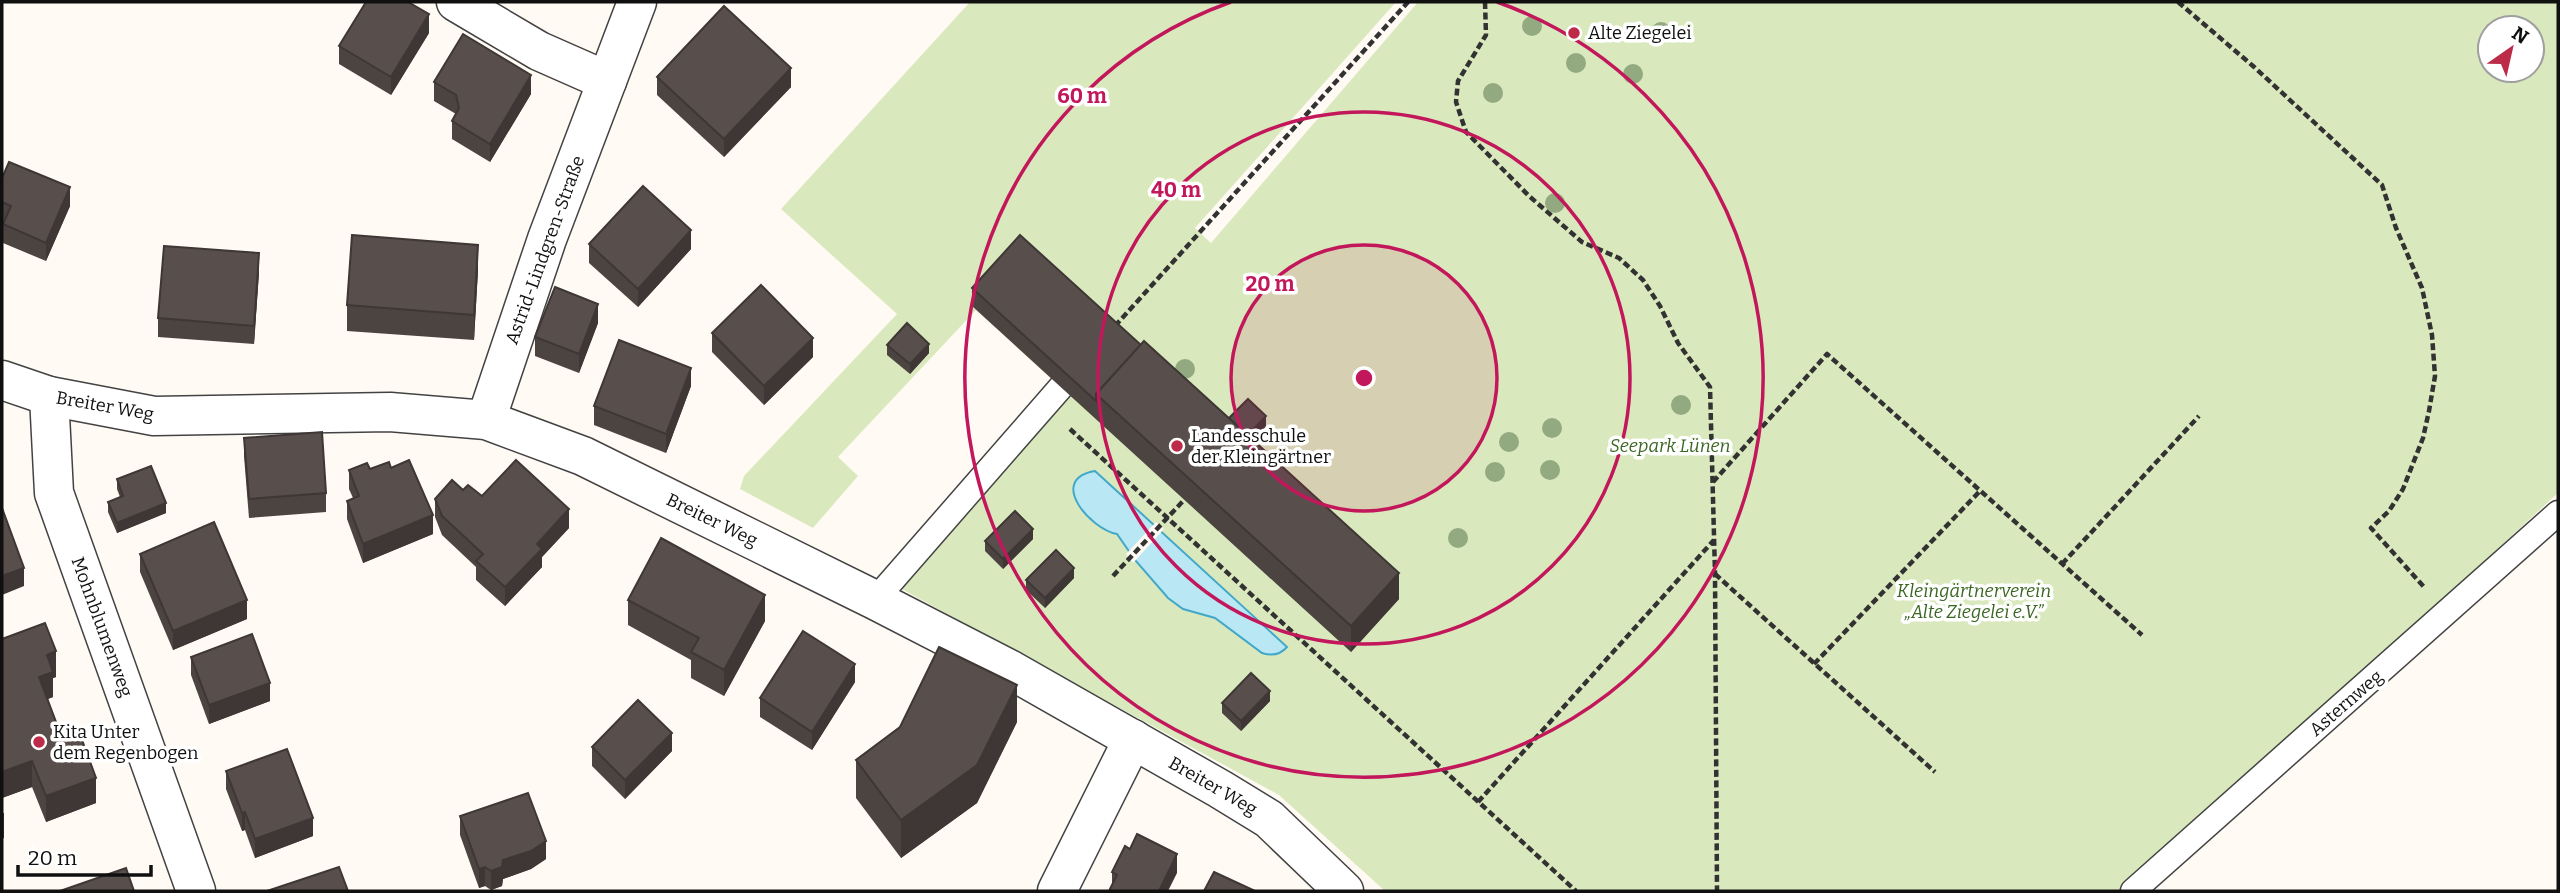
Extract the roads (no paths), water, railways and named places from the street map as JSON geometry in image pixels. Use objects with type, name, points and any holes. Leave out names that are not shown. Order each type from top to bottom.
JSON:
[{"type":"street","points":[[456,2],[540,51],[607,81]]},
{"type":"street","name":"Astrid-Lindgren-Straße","points":[[486,420],[547,239],[638,2]]},
{"type":"street","name":"Breiter Weg","points":[[2,380],[49,396],[154,416],[390,412],[486,420],[583,456],[875,600],[1011,670],[1133,739],[1269,819],[1344,891]]},
{"type":"street","name":"Mohnblumenweg","points":[[49,396],[54,493],[196,891]]},
{"type":"street","points":[[1057,891],[1133,739]]},
{"type":"lane","points":[[875,600],[1061,387]]},
{"type":"lane","name":"Asternweg","points":[[2133,891],[2448,614],[2558,513]]},
{"type":"water","points":[[1095,471],[1287,647],[1275,654],[1262,653],[1215,618],[1183,609],[1168,598],[1135,560],[1117,534],[1095,523],[1078,504],[1074,484],[1081,476]]},
{"type":"place","name":"Alte Ziegelei","points":[[1574,33]]},
{"type":"place","name":"Landesschule der Kleingärtner","points":[[1177,446]]},
{"type":"place","name":"Kita Unter dem Regenbogen","points":[[39,742]]},
{"type":"park label","name":"Seepark Lünen","points":[[1670,446]]},
{"type":"park label","name":"Kleingärtnerverein „Alte Ziegelei e.V.”","points":[[1974,601]]}]
